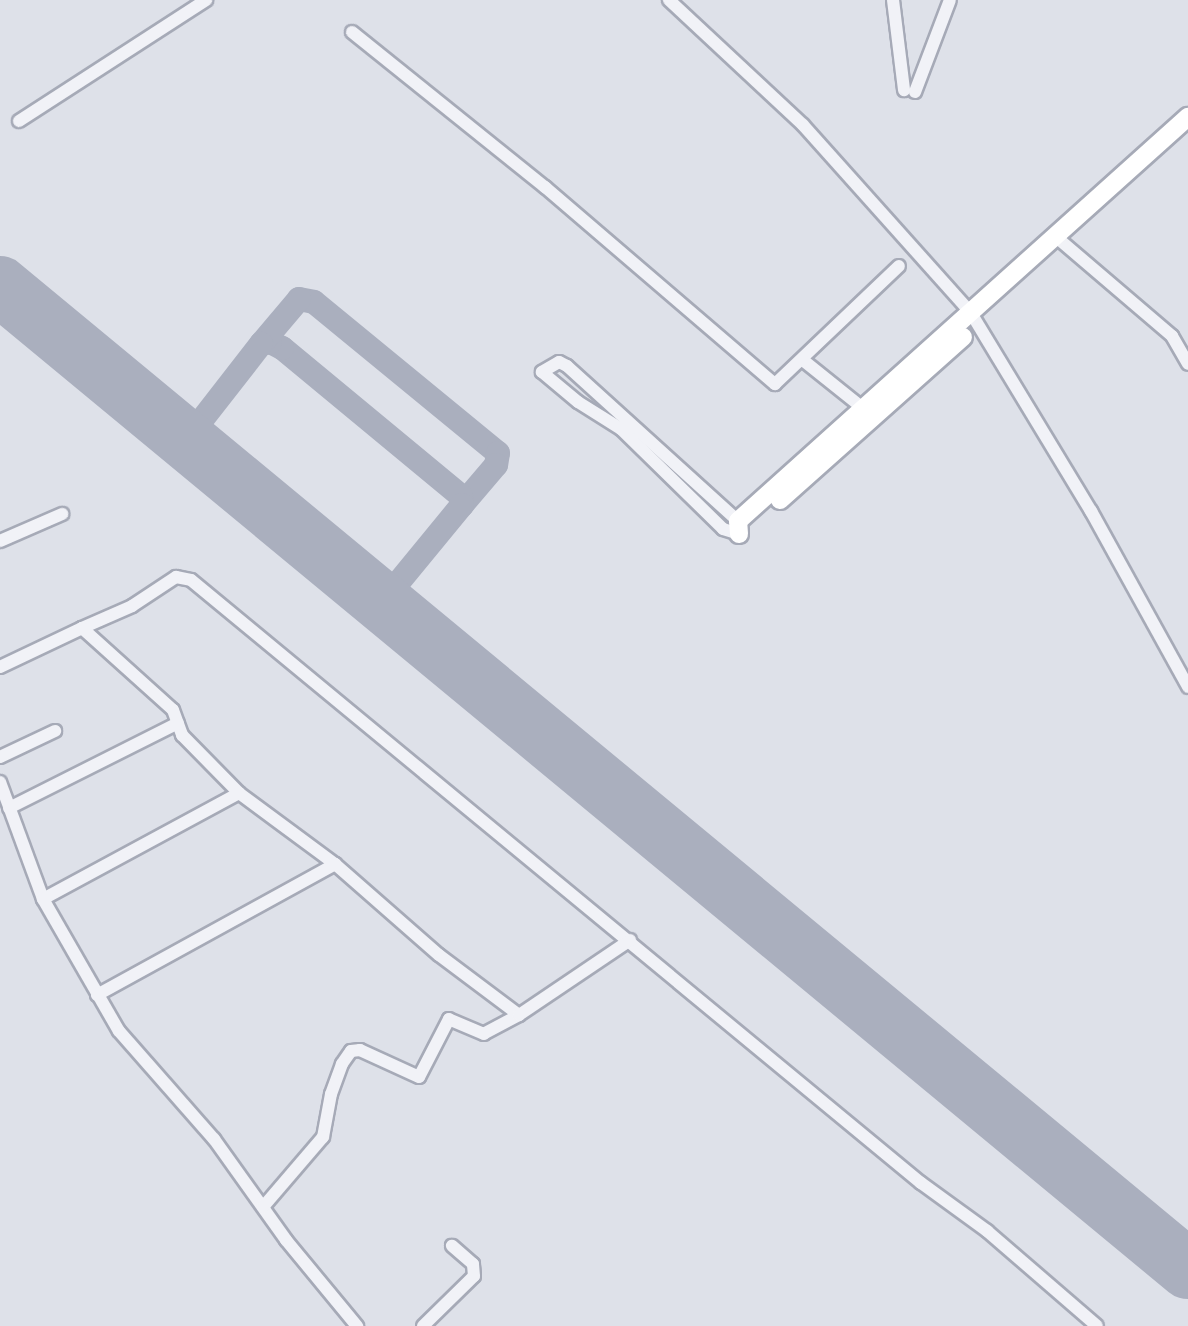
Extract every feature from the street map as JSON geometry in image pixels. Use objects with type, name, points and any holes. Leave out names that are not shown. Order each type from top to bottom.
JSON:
[{"type":"highway","points":[[739,527],[975,318],[1188,117]]},
{"type":"highway","points":[[1059,240],[1188,133]]},
{"type":"highway","points":[[739,527],[864,409],[916,370]]},
{"type":"street","points":[[19,121],[206,0]]},
{"type":"street","points":[[669,0],[803,125],[975,318],[1184,669],[1188,687]]},
{"type":"street","points":[[892,0],[910,91],[950,0]]},
{"type":"street","points":[[352,32],[545,187],[773,383],[777,384],[804,361],[899,266]]},
{"type":"street","points":[[1059,240],[1172,336],[1188,364]]},
{"type":"street","points":[[804,361],[864,409]]},
{"type":"street","points":[[559,362],[567,366],[739,527],[723,529],[621,429],[578,402],[542,372],[559,362]]},
{"type":"street","points":[[0,541],[62,514]]},
{"type":"street","points":[[0,667],[132,606],[176,577],[186,577],[630,940],[921,1183],[987,1230],[1096,1326]]},
{"type":"street","points":[[82,628],[173,710],[193,748],[239,793],[335,864],[439,955],[519,1015]]},
{"type":"street","points":[[9,808],[178,723]]},
{"type":"street","points":[[0,757],[55,732]]},
{"type":"street","points":[[0,782],[43,898],[119,1031],[214,1139],[263,1207],[357,1326]]},
{"type":"street","points":[[43,898],[239,793]]},
{"type":"street","points":[[97,995],[335,864]]},
{"type":"street","points":[[263,1207],[323,1137],[331,1094],[342,1064],[351,1052],[360,1050],[419,1077],[449,1019],[484,1034],[519,1015],[630,940]]},
{"type":"street","points":[[423,1326],[474,1276],[473,1264],[452,1245]]},
{"type":"taxiway","points":[[299,299],[314,302],[498,453],[496,465],[462,505],[461,496],[282,348],[270,342],[261,344],[299,299]]},
{"type":"taxiway","points":[[166,423],[185,428],[201,421],[261,344]]},
{"type":"taxiway","points":[[201,421],[197,436],[204,455]]},
{"type":"taxiway","points":[[362,585],[381,590],[398,583],[462,505]]},
{"type":"taxiway","points":[[398,583],[395,603],[405,620]]},
{"type":"runway","points":[[0,286],[1188,1269]]}]
